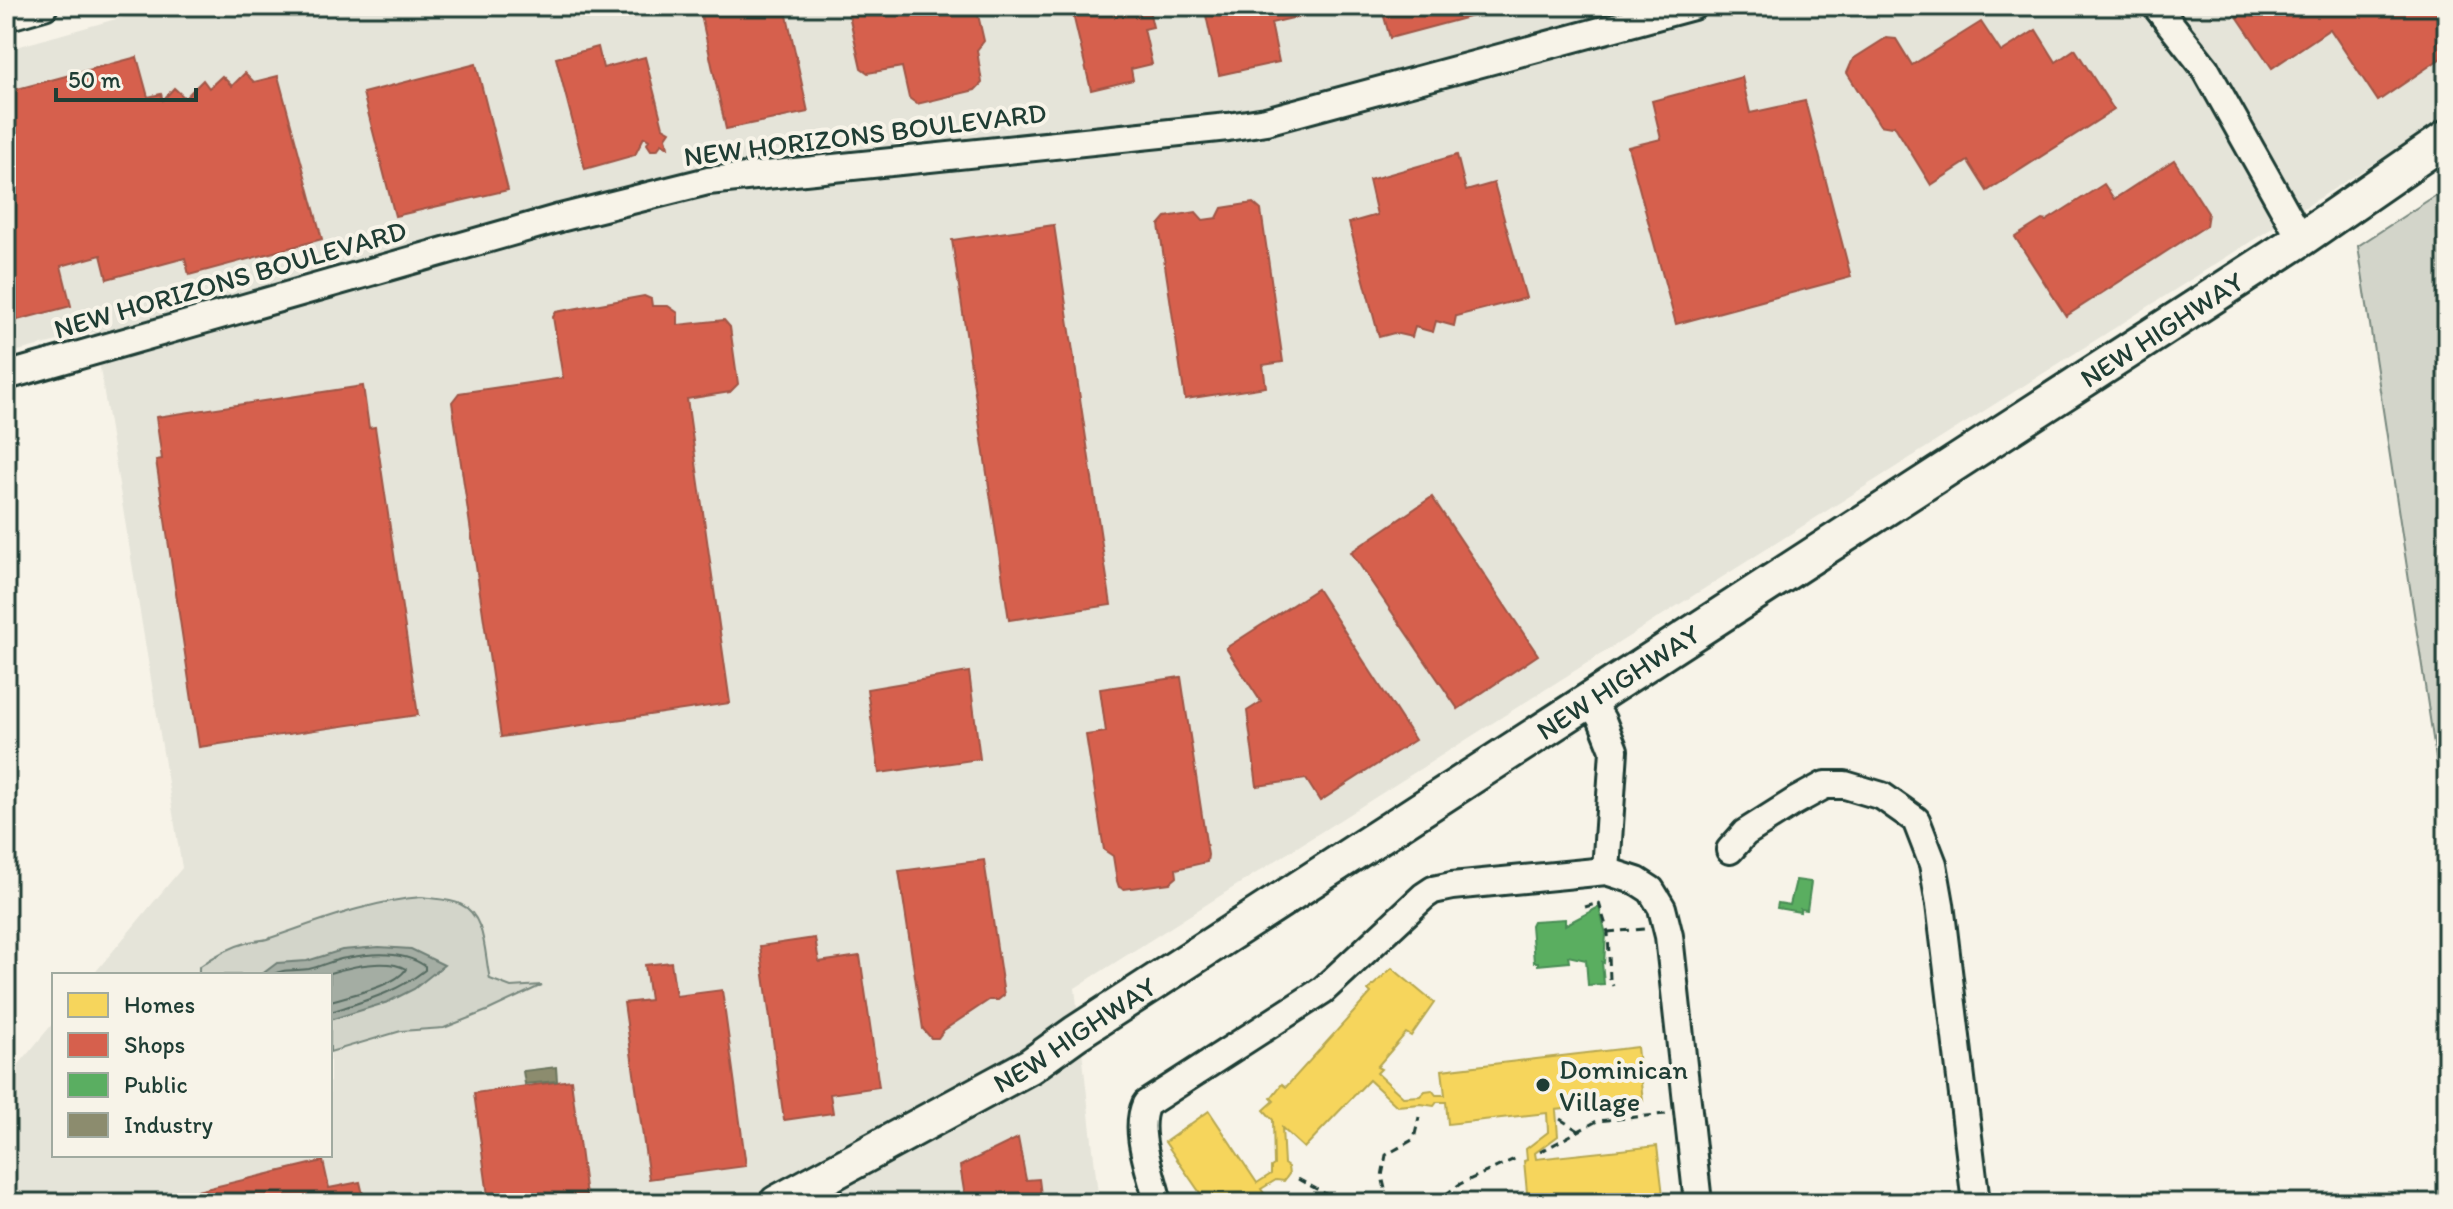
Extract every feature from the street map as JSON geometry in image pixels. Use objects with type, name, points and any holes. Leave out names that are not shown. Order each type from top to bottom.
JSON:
[{"type":"main road","name":"NEW HIGHWAY","points":[[777,1203],[1030,1066],[1471,776],[1591,702],[1809,556],[2301,239],[2447,138]]},
{"type":"street","points":[[6,17],[44,6]]},
{"type":"street","name":"NEW HORIZONS BOULEVARD","points":[[6,376],[560,218],[708,181],[1266,121],[1693,6]]},
{"type":"street","points":[[2156,6],[2205,68],[2301,239]]},
{"type":"street","points":[[1591,702],[1614,750],[1606,871]]},
{"type":"street","points":[[1730,850],[1745,833],[1825,785],[1845,785],[1882,796],[1916,820],[1933,864],[1940,904],[1976,1203]]},
{"type":"street","points":[[1158,1203],[1142,1126],[1141,1117],[1146,1104],[1323,990],[1424,896],[1433,890],[1452,886],[1606,871],[1637,881],[1651,890],[1662,908],[1669,936],[1698,1203]]},
{"type":"path","points":[[1585,907],[1599,903],[1608,932],[1613,986]]},
{"type":"path","points":[[1608,932],[1650,929]]},
{"type":"path","points":[[1540,1152],[1597,1121],[1674,1113]]},
{"type":"path","points":[[1400,1203],[1387,1202],[1382,1176],[1386,1155],[1414,1139],[1419,1117]]},
{"type":"path","points":[[1560,1119],[1579,1131]]},
{"type":"path","points":[[1434,1203],[1460,1184],[1519,1157]]},
{"type":"path","points":[[1298,1179],[1342,1203]]},
{"type":"shaded area","points":[[162,6],[2447,6],[2447,117],[1075,988],[1099,1203],[6,1203],[6,1080],[52,1024],[52,1157],[332,1157],[332,973],[95,973],[182,868],[94,332],[6,354],[6,50]]},
{"type":"shaded area","points":[[2447,188],[2447,830],[2358,246]]},
{"type":"shaded area","points":[[422,897],[456,902],[469,910],[480,927],[490,979],[511,987],[542,985],[444,1028],[401,1031],[332,1051],[332,973],[199,973],[199,967],[242,944],[402,899]]},
{"type":"water","points":[[379,947],[411,949],[444,965],[414,989],[388,1002],[332,1019],[332,973],[264,973],[277,963],[307,961],[342,950]]},
{"type":"building: Homes","name":"Dominican Village","points":[[1392,968],[1434,1003],[1411,1036],[1406,1033],[1377,1067],[1381,1069],[1377,1073],[1403,1097],[1420,1096],[1432,1090],[1436,1095],[1445,1095],[1442,1070],[1637,1047],[1643,1101],[1556,1110],[1558,1136],[1535,1153],[1536,1159],[1657,1146],[1664,1203],[1528,1203],[1524,1161],[1527,1160],[1526,1149],[1548,1132],[1547,1113],[1448,1124],[1446,1102],[1437,1102],[1434,1106],[1397,1106],[1369,1080],[1304,1148],[1282,1128],[1284,1164],[1289,1174],[1284,1181],[1276,1180],[1261,1189],[1271,1203],[1207,1203],[1165,1142],[1209,1111],[1257,1183],[1271,1174],[1274,1165],[1273,1120],[1264,1110],[1274,1101],[1271,1098],[1282,1084],[1286,1087],[1371,993],[1368,990]]},
{"type":"building: Shops","points":[[699,6],[785,6],[808,112],[726,129]]},
{"type":"building: Shops","points":[[847,6],[976,6],[984,41],[977,50],[982,83],[975,90],[917,104],[909,98],[902,67],[868,73],[861,68]]},
{"type":"building: Shops","points":[[1071,6],[1148,6],[1153,27],[1144,29],[1152,64],[1131,69],[1133,80],[1091,90]]},
{"type":"building: Shops","points":[[1204,6],[1304,6],[1306,15],[1271,23],[1279,62],[1219,75]]},
{"type":"building: Shops","points":[[1381,6],[1489,6],[1491,11],[1390,38]]},
{"type":"building: Shops","points":[[2230,6],[2447,6],[2447,54],[2378,101],[2330,29],[2272,68]]},
{"type":"building: Shops","points":[[1981,22],[2001,52],[2036,30],[2056,62],[2075,49],[2114,110],[1987,191],[1968,161],[1931,185],[1894,125],[1880,125],[1847,73],[1853,59],[1886,38],[1896,39],[1912,65]]},
{"type":"building: Shops","points":[[598,47],[603,68],[645,57],[663,127],[670,131],[666,137],[668,147],[662,143],[657,150],[651,150],[647,144],[649,140],[644,137],[635,155],[585,169],[556,58]]},
{"type":"building: Shops","points":[[137,57],[148,97],[161,94],[163,100],[174,88],[185,98],[203,80],[209,88],[222,76],[232,86],[245,73],[254,82],[278,76],[322,239],[189,275],[185,258],[107,279],[101,255],[61,266],[71,306],[6,323],[6,92]]},
{"type":"building: Shops","points":[[476,64],[508,190],[395,216],[363,93]]},
{"type":"building: Shops","points":[[1742,77],[1750,113],[1805,101],[1851,277],[1676,324],[1628,147],[1661,139],[1652,101]]},
{"type":"building: Shops","points":[[1457,155],[1466,191],[1494,183],[1526,298],[1456,316],[1454,326],[1436,321],[1433,332],[1415,327],[1412,337],[1394,333],[1379,337],[1349,223],[1377,215],[1369,180]]},
{"type":"building: Shops","points":[[2174,160],[2208,213],[2206,226],[2066,316],[2015,237],[2104,184],[2114,199]]},
{"type":"building: Shops","points":[[1253,203],[1261,210],[1283,362],[1263,365],[1266,387],[1185,399],[1159,225],[1166,217],[1196,212],[1203,220],[1217,218],[1222,208]]},
{"type":"building: Shops","points":[[1054,225],[1111,605],[1009,620],[952,240]]},
{"type":"building: Shops","points":[[644,296],[651,299],[652,306],[668,306],[678,313],[678,325],[724,320],[730,327],[738,384],[730,392],[687,399],[730,703],[501,737],[452,402],[459,393],[563,378],[553,317],[556,312]]},
{"type":"building: Shops","points":[[363,386],[369,428],[375,427],[418,715],[199,747],[156,460],[162,459],[156,417]]},
{"type":"building: Shops","points":[[1432,497],[1538,655],[1458,709],[1351,552]]},
{"type":"building: Shops","points":[[1317,589],[1415,740],[1320,801],[1306,779],[1257,786],[1247,711],[1261,702],[1226,648]]},
{"type":"building: Shops","points":[[969,672],[980,759],[879,773],[867,689]]},
{"type":"building: Shops","points":[[1181,677],[1207,862],[1176,869],[1177,877],[1170,883],[1124,889],[1119,887],[1117,881],[1113,856],[1104,850],[1086,735],[1106,732],[1100,689]]},
{"type":"building: Shops","points":[[984,860],[1004,995],[998,1000],[989,1000],[944,1030],[938,1038],[931,1038],[923,1029],[899,871]]},
{"type":"building: Shops","points":[[815,938],[819,962],[860,956],[879,1087],[830,1094],[833,1113],[784,1120],[760,946]]},
{"type":"building: Shops","points":[[671,962],[676,996],[722,990],[746,1166],[649,1179],[624,1003],[650,1000],[645,965]]},
{"type":"building: Shops","points":[[571,1080],[587,1203],[489,1203],[474,1093]]},
{"type":"building: Shops","points":[[1018,1138],[1026,1180],[1039,1179],[1042,1203],[966,1203],[960,1166]]},
{"type":"building: Shops","points":[[323,1161],[329,1188],[360,1182],[365,1203],[147,1203]]},
{"type":"building: Public","points":[[1796,880],[1811,882],[1807,910],[1800,909],[1800,912],[1777,908],[1778,903],[1790,905]]},
{"type":"building: Public","points":[[1599,907],[1606,934],[1602,962],[1604,984],[1588,985],[1586,960],[1568,956],[1569,962],[1538,965],[1534,962],[1533,921],[1565,919],[1565,925]]},
{"type":"building: Industry","points":[[556,1067],[557,1081],[525,1084],[523,1071]]},
{"type":"place","name":"Dominican Village","points":[[1543,1085]]}]
